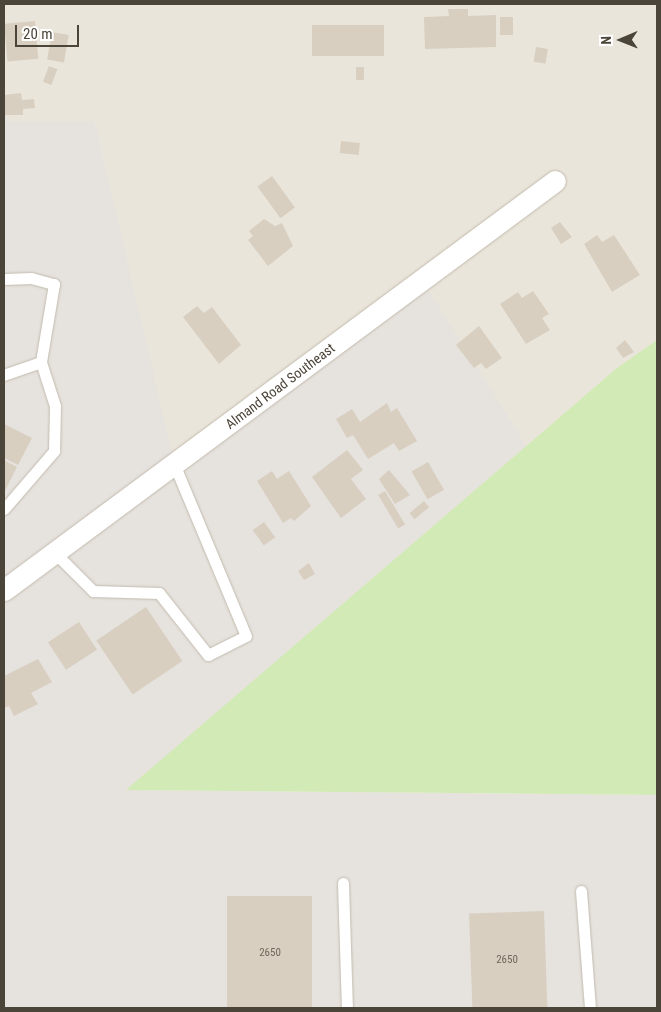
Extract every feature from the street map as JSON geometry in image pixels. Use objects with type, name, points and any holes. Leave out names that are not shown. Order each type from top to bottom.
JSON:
[{"type":"street","name":"Almand Road Southeast","points":[[4,590],[555,181]]},
{"type":"lane","points":[[4,279],[31,278],[54,284],[41,362],[55,406],[54,451],[4,509]]},
{"type":"lane","points":[[4,375],[41,362]]},
{"type":"lane","points":[[55,553],[93,591],[159,593],[208,655],[246,636],[174,464]]},
{"type":"lane","points":[[343,883],[347,1008]]},
{"type":"lane","points":[[581,891],[590,1008]]},
{"type":"shaded area","points":[[4,4],[657,4],[657,340],[527,446],[427,289],[172,458],[95,121],[4,121]]},
{"type":"shaded area","points":[[4,121],[95,121],[173,458],[428,289],[527,446],[127,790],[657,795],[657,1008],[4,1008]]},
{"type":"green space","points":[[657,340],[657,795],[126,790],[617,368]]},
{"type":"building","points":[[448,9],[468,9],[468,16],[496,15],[496,47],[425,49],[424,17],[449,16]]},
{"type":"building","points":[[500,17],[513,17],[513,35],[500,35]]},
{"type":"building","points":[[35,21],[38,59],[7,62],[4,24]]},
{"type":"building","points":[[312,25],[384,25],[384,56],[312,56]]},
{"type":"building","points":[[52,32],[69,35],[64,63],[47,60]]},
{"type":"building","points":[[536,47],[548,49],[546,64],[534,62]]},
{"type":"building","points":[[49,66],[57,69],[51,85],[43,82]]},
{"type":"building","points":[[356,67],[364,67],[364,80],[356,80]]},
{"type":"building","points":[[21,93],[22,100],[34,99],[35,108],[23,109],[23,115],[4,115],[4,95]]},
{"type":"building","points":[[341,141],[360,143],[359,155],[340,153]]},
{"type":"building","points":[[272,176],[295,208],[280,218],[257,187]]},
{"type":"building","points":[[264,219],[275,226],[282,223],[293,246],[268,266],[248,240],[253,236],[249,231]]},
{"type":"building","points":[[560,222],[572,237],[561,244],[551,228]]},
{"type":"building","points":[[597,235],[602,242],[614,235],[640,275],[612,292],[584,244]]},
{"type":"building","points":[[533,291],[549,314],[542,318],[550,330],[526,344],[500,304],[518,292],[522,298]]},
{"type":"building","points":[[197,306],[204,313],[212,307],[241,345],[219,364],[183,317]]},
{"type":"building","points":[[479,326],[502,358],[486,369],[481,363],[474,368],[456,345]]},
{"type":"building","points":[[625,340],[634,352],[623,358],[616,348]]},
{"type":"building","points":[[387,403],[391,412],[397,408],[417,441],[399,451],[394,443],[368,459],[353,435],[347,438],[336,419],[352,409],[360,422]]},
{"type":"building","points":[[4,424],[32,438],[18,465],[4,458]]},
{"type":"building","points":[[347,450],[363,470],[351,479],[366,499],[341,518],[312,477]]},
{"type":"building","points":[[4,460],[17,467],[4,493]]},
{"type":"building","points":[[428,462],[444,490],[428,499],[412,472]]},
{"type":"building","points":[[389,470],[410,495],[395,504],[379,479]]},
{"type":"building","points":[[272,471],[277,479],[289,471],[311,506],[294,521],[291,518],[283,523],[257,481]]},
{"type":"building","points":[[385,491],[405,524],[398,529],[378,495]]},
{"type":"building","points":[[424,501],[429,507],[415,519],[409,513]]},
{"type":"building","points":[[264,522],[275,537],[264,546],[253,530]]},
{"type":"building","points":[[309,563],[315,574],[304,580],[298,571]]},
{"type":"building","points":[[146,607],[182,661],[133,694],[96,641]]},
{"type":"building","points":[[79,622],[97,650],[66,670],[48,642]]},
{"type":"building","points":[[38,659],[52,682],[31,693],[38,704],[14,716],[9,706],[4,708],[4,676]]},
{"type":"building","points":[[227,896],[312,896],[312,1008],[227,1008]]},
{"type":"building","points":[[544,911],[547,1008],[472,1008],[469,914]]}]
